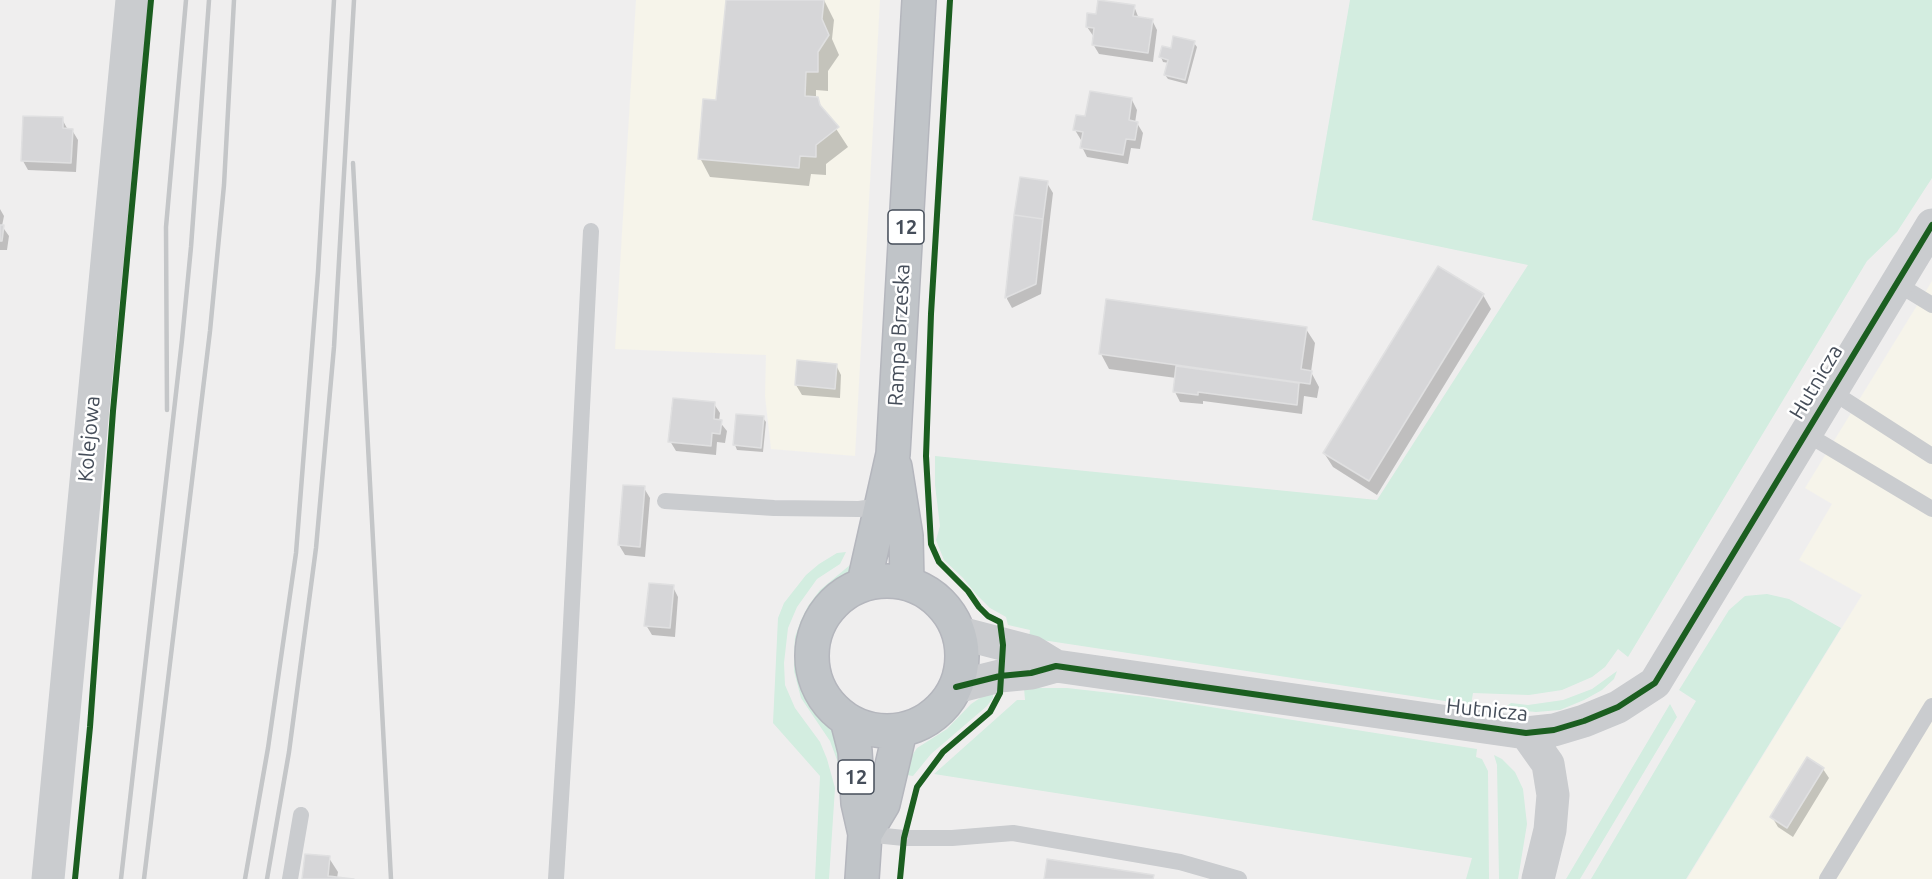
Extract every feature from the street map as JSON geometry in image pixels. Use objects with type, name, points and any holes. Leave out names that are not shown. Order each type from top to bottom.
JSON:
[{"type":"highway","name":"Rampa Brzeska","points":[[864,583],[892,505],[892,454],[919,0]]},
{"type":"highway","name":"Rampa Brzeska","points":[[892,505],[906,536],[906,582]]},
{"type":"highway","name":"12","points":[[885,580],[906,582],[924,590],[939,601],[952,616],[960,633],[963,651],[962,670],[956,687],[942,708],[923,723],[900,731],[882,732],[864,728],[847,720],[828,704],[816,683],[811,659],[814,634],[825,612],[842,594],[864,583],[885,580]]},
{"type":"highway","name":"12","points":[[847,720],[855,751],[858,803],[865,834],[862,879]]},
{"type":"highway","name":"12","points":[[865,834],[883,804],[900,731]]},
{"type":"street","name":"Kolejowa","points":[[48,879],[132,0]]},
{"type":"street","name":"Hutnicza","points":[[960,633],[1033,652],[1056,666],[1526,733],[1554,730],[1618,707],[1654,683],[1932,225]]},
{"type":"street","name":"Hutnicza","points":[[956,687],[1056,666]]},
{"type":"street","points":[[1538,879],[1550,830],[1553,795],[1559,774],[1571,749],[1584,734],[1618,707]]},
{"type":"street","points":[[1526,733],[1548,764],[1553,795]]},
{"type":"lane","points":[[556,879],[591,231]]},
{"type":"lane","points":[[1896,283],[1932,305]]},
{"type":"lane","points":[[1831,391],[1932,456]]},
{"type":"lane","points":[[1805,432],[1932,509]]},
{"type":"lane","points":[[664,501],[774,508],[859,509],[892,505]]},
{"type":"lane","points":[[1827,879],[1932,706]]},
{"type":"lane","points":[[290,879],[301,815]]},
{"type":"lane","points":[[865,834],[904,838],[952,838],[1013,833],[1180,861],[1239,879]]},
{"type":"shaded area","points":[[636,0],[880,0],[855,456],[771,449],[765,396],[766,355],[615,349]]},
{"type":"shaded area","points":[[1932,281],[1932,879],[1687,879],[1862,595],[1799,560],[1832,504],[1805,488]]},
{"type":"green space","points":[[1350,0],[1932,0],[1932,178],[1897,232],[1867,261],[1628,657],[1618,649],[1605,667],[1592,677],[1562,690],[1529,695],[1473,693],[1471,705],[1029,638],[1030,630],[1008,625],[1006,617],[990,608],[976,594],[944,560],[936,540],[940,526],[935,485],[935,456],[1377,500],[1528,265],[1312,220]]},
{"type":"green space","points":[[846,552],[840,564],[817,579],[797,607],[788,628],[784,663],[785,685],[795,708],[820,742],[835,788],[829,879],[815,879],[820,776],[773,723],[778,618],[784,603],[806,575],[837,553]]},
{"type":"green space","points":[[857,554],[846,577],[827,594],[809,618],[803,636],[801,653],[801,670],[809,698],[832,725],[838,737],[840,768],[830,741],[801,698],[794,671],[795,637],[808,606],[820,590],[850,565]]},
{"type":"green space","points":[[1767,594],[1789,599],[1841,628],[1686,879],[1591,879],[1696,701],[1679,690],[1729,610],[1745,596]]},
{"type":"green space","points":[[1617,671],[1614,679],[1602,690],[1560,710],[1536,712],[1503,709],[1511,703],[1528,705],[1563,700],[1592,689]]},
{"type":"green space","points":[[1024,688],[1067,688],[1147,697],[1477,749],[1476,757],[1482,759],[1488,771],[1489,879],[1466,879],[1472,858],[934,774],[1017,700],[1025,700]]},
{"type":"green space","points":[[993,693],[993,698],[987,706],[931,754],[913,776],[900,774],[917,748],[947,729],[971,704]]},
{"type":"green space","points":[[1670,704],[1677,717],[1580,879],[1566,879]]},
{"type":"green space","points":[[1494,755],[1502,759],[1515,772],[1523,789],[1527,824],[1518,879],[1499,879],[1497,765]]},
{"type":"building","points":[[726,0],[824,0],[822,19],[829,35],[818,52],[818,72],[806,72],[805,96],[818,97],[820,105],[839,127],[816,145],[816,157],[800,156],[799,168],[698,159],[703,99],[716,100]]},
{"type":"building","points":[[1098,0],[1135,5],[1133,16],[1153,19],[1148,53],[1092,45],[1094,28],[1086,27],[1087,13],[1096,14]]},
{"type":"building","points":[[1173,36],[1195,41],[1185,80],[1164,75],[1168,60],[1159,57],[1162,46],[1171,48]]},
{"type":"building","points":[[1090,91],[1132,98],[1129,120],[1138,122],[1135,140],[1126,139],[1123,155],[1080,148],[1083,132],[1073,130],[1076,115],[1085,116]]},
{"type":"building","points":[[23,116],[63,117],[63,128],[73,129],[71,163],[21,161]]},
{"type":"building","points":[[1020,177],[1048,181],[1043,219],[1014,215]]},
{"type":"building","points":[[1014,215],[1043,219],[1036,284],[1005,298]]},
{"type":"building","points":[[0,225],[4,225],[2,241],[0,241]]},
{"type":"building","points":[[1438,266],[1484,294],[1369,481],[1323,453]]},
{"type":"building","points":[[1106,299],[1307,327],[1301,369],[1312,371],[1310,384],[1099,354]]},
{"type":"building","points":[[797,360],[837,364],[835,389],[795,385]]},
{"type":"building","points":[[1176,366],[1299,383],[1297,405],[1198,392],[1198,395],[1173,392]]},
{"type":"building","points":[[673,398],[715,402],[714,419],[722,420],[720,434],[712,433],[711,446],[668,442]]},
{"type":"building","points":[[736,414],[764,416],[761,448],[733,445]]},
{"type":"building","points":[[623,485],[645,486],[640,547],[618,545]]},
{"type":"building","points":[[649,583],[674,585],[670,628],[644,626]]},
{"type":"building","points":[[1807,757],[1824,768],[1787,828],[1770,817]]},
{"type":"building","points":[[305,854],[330,856],[328,876],[354,879],[302,879]]},
{"type":"building","points":[[1047,859],[1154,875],[1153,879],[1044,879]]},
{"type":"railway","points":[[167,410],[166,227],[186,0]]},
{"type":"railway","points":[[121,879],[182,340],[209,0]]},
{"type":"railway","points":[[144,879],[210,331],[224,185],[234,0]]},
{"type":"railway","points":[[245,879],[268,748],[296,553],[318,272],[334,0]]},
{"type":"railway","points":[[267,879],[289,752],[316,548],[334,347],[354,0]]},
{"type":"railway","points":[[353,163],[391,879]]},
{"type":"cycle path","points":[[75,879],[90,727],[113,411],[151,0]]},
{"type":"cycle path","points":[[900,879],[904,838],[917,787],[943,752],[990,712],[1000,693],[1003,645],[1000,622],[988,616],[968,591],[939,562],[931,544],[926,456],[931,314],[950,0]]},
{"type":"cycle path","points":[[956,687],[1056,666],[1526,733],[1554,730],[1618,707],[1655,683],[1932,225]]}]
